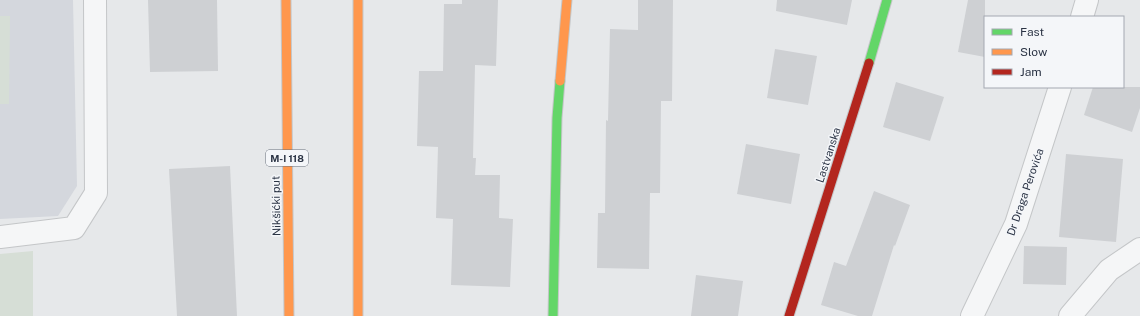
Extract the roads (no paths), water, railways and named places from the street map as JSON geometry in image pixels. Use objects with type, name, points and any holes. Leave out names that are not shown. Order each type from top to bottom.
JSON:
[{"type":"street","points":[[0,237],[74,228],[96,193],[95,0]]},
{"type":"street","name":"Nikšićki put","points":[[286,0],[289,316]]},
{"type":"street","points":[[358,0],[358,316]]},
{"type":"street","points":[[553,316],[557,118],[568,0]]},
{"type":"street","name":"Lastvanska","points":[[789,316],[860,97],[887,0]]},
{"type":"street","points":[[1082,16],[1088,0]]},
{"type":"street","name":"Dr Draga Perovića","points":[[972,316],[1016,224],[1060,88]]},
{"type":"street","points":[[1070,316],[1109,270],[1140,249]]}]
